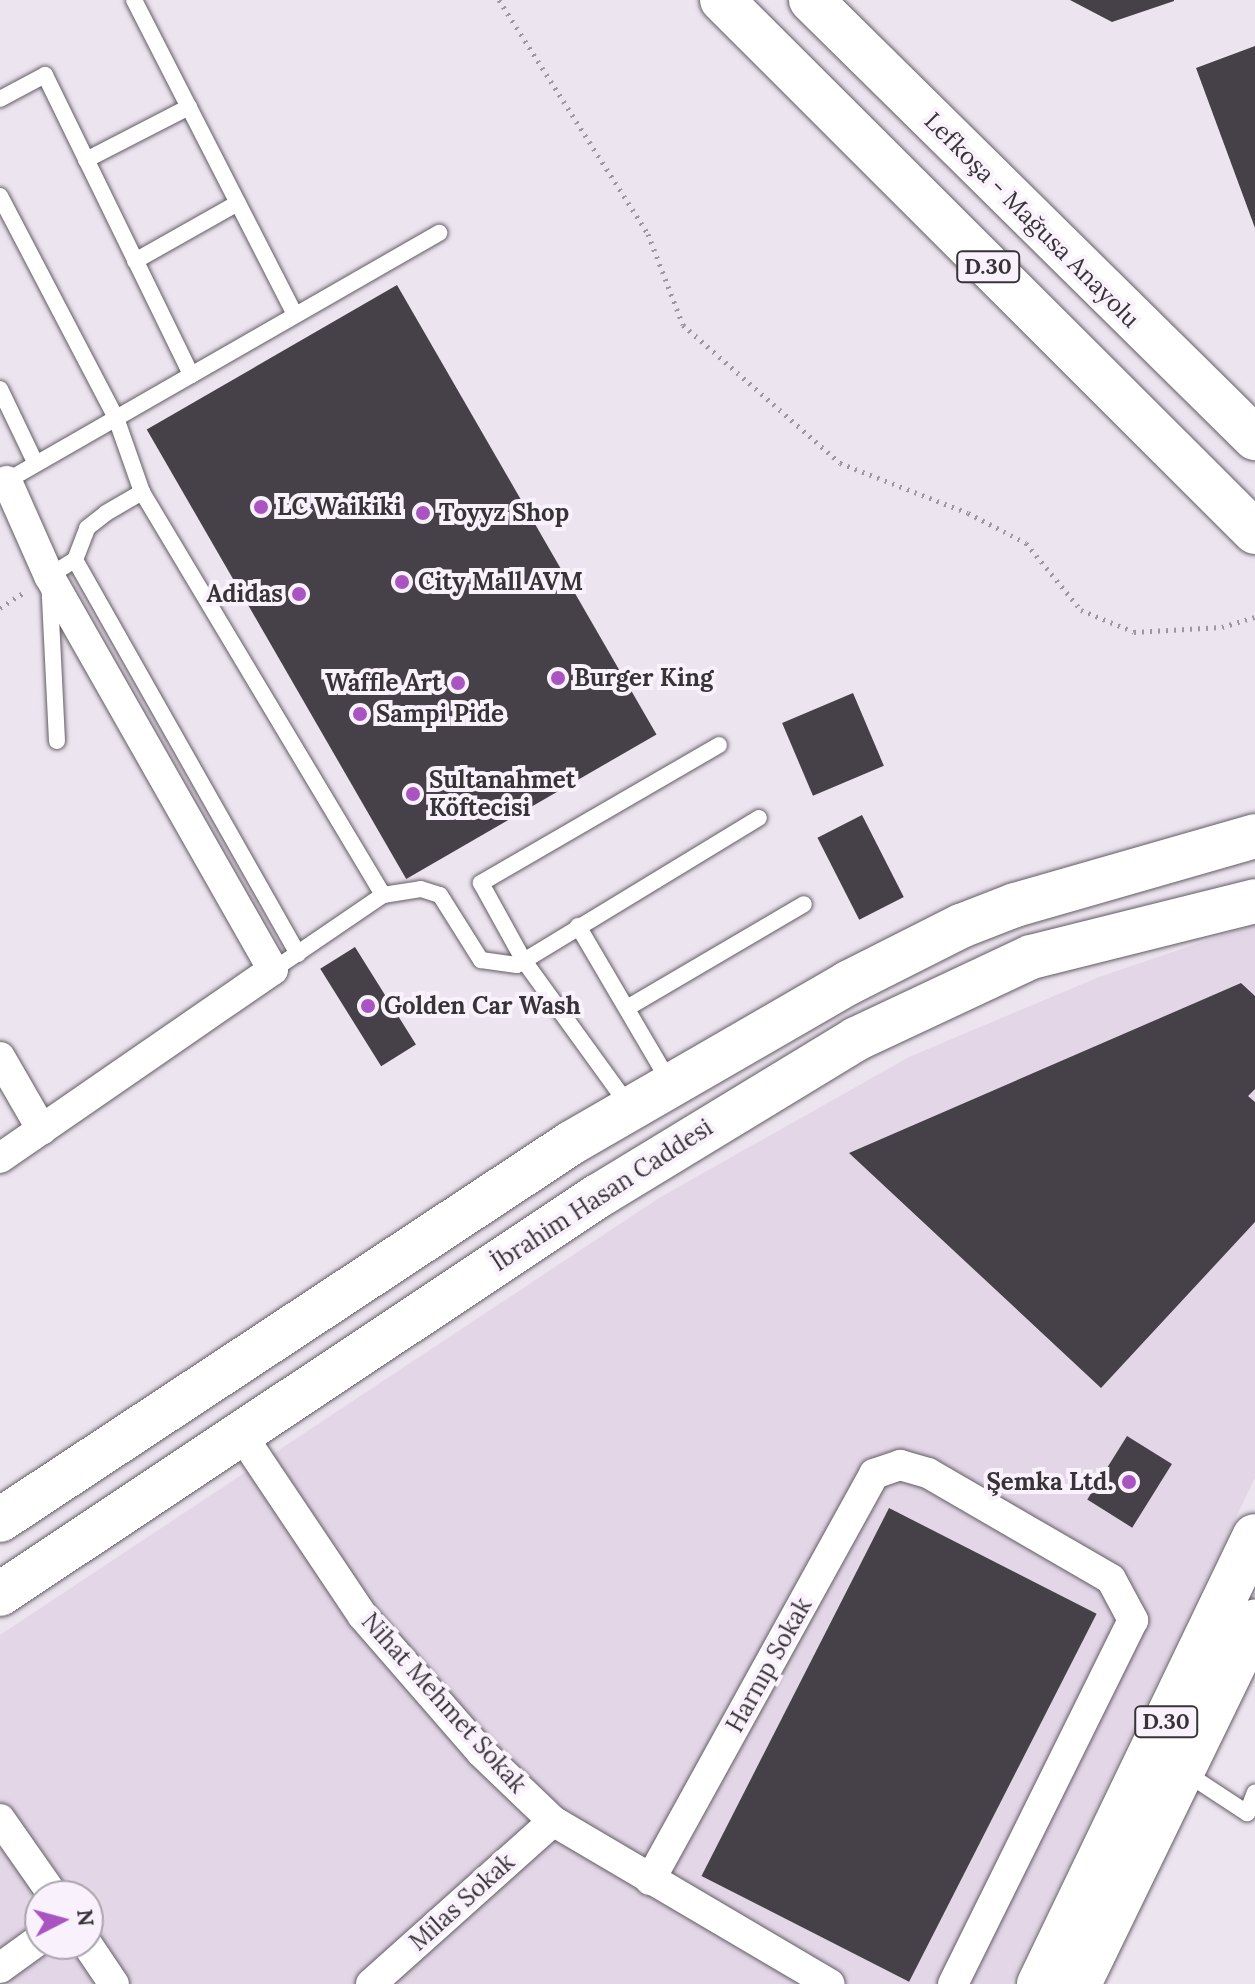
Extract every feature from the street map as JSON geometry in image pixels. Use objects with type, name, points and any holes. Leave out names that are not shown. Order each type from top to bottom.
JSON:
[{"type":"main road","name":"D.30","points":[[722,0],[1255,532]]},
{"type":"main road","name":"Lefkoşa - Mağusa Anayolu","points":[[811,0],[1255,438]]},
{"type":"main road","points":[[0,1520],[670,1083],[961,926],[1145,864],[1255,836]]},
{"type":"main road","name":"İbrahim Hasan Caddesi","points":[[0,1594],[598,1196],[856,1039],[1031,957],[1255,901]]},
{"type":"main road","name":"D.30","points":[[1039,1984],[1255,1536]]},
{"type":"main road","name":"D.30","points":[[1079,1984],[1255,1622]]},
{"type":"street","points":[[0,1158],[286,962],[49,576],[3,483]]},
{"type":"street","points":[[0,1057],[42,1130]]},
{"type":"street","name":"Nihat Mehmet Sokak","points":[[241,1434],[362,1615],[481,1752],[553,1821],[830,1984]]},
{"type":"street","name":"Harnıp Sokak","points":[[650,1880],[874,1474],[900,1465],[928,1473],[1111,1579],[1133,1620],[953,1984]]},
{"type":"street","points":[[0,1819],[43,1880]]},
{"type":"street","name":"Milas Sokak","points":[[371,1984],[553,1821]]},
{"type":"street","points":[[0,1968],[24,1951]]},
{"type":"street","points":[[98,1960],[114,1984]]},
{"type":"lane","points":[[134,0],[294,312]]},
{"type":"lane","points":[[0,99],[45,75],[191,375]]},
{"type":"lane","points":[[86,160],[189,107]]},
{"type":"lane","points":[[0,196],[116,418],[142,492],[383,895]]},
{"type":"lane","points":[[135,261],[238,203]]},
{"type":"lane","points":[[3,483],[294,312],[439,233]]},
{"type":"lane","points":[[0,389],[36,464]]},
{"type":"lane","points":[[57,741],[49,576],[75,560],[87,528],[142,492]]},
{"type":"lane","points":[[75,560],[286,962],[383,895],[421,889],[440,895],[481,960],[502,967],[524,961],[759,818]]},
{"type":"lane","points":[[630,1107],[524,961],[481,883],[719,745]]},
{"type":"lane","points":[[627,1008],[804,904]]},
{"type":"lane","points":[[578,926],[670,1083]]},
{"type":"lane","points":[[1183,1771],[1247,1813],[1255,1792]]},
{"type":"path","points":[[499,0],[648,234],[683,325],[840,463],[968,513],[1026,543],[1081,610],[1134,632],[1222,627],[1255,617]]},
{"type":"shaded area","points":[[1255,924],[1255,1478],[1011,1984],[0,1984],[0,1635],[659,1198],[909,1057],[1099,977]]},
{"type":"building","points":[[1070,0],[1174,0],[1174,1],[1112,22]]},
{"type":"building","points":[[1255,46],[1255,228],[1196,68]]},
{"type":"building","name":"City Mall AVM","points":[[397,285],[657,734],[406,879],[147,430]]},
{"type":"building","points":[[853,693],[884,766],[813,796],[782,723]]},
{"type":"building","points":[[862,815],[904,897],[859,920],[817,838]]},
{"type":"building","name":"Golden Car Wash","points":[[355,947],[416,1045],[381,1066],[320,969]]},
{"type":"building","points":[[1241,983],[1255,996],[1255,1089],[1248,1096],[1255,1102],[1255,1222],[1101,1388],[849,1153]]},
{"type":"building","name":"Şemka Ltd.","points":[[1127,1436],[1172,1464],[1132,1528],[1087,1500]]},
{"type":"building","points":[[889,1508],[1097,1614],[909,1982],[702,1876]]},
{"type":"place","name":"LC Waikiki","points":[[261,507]]},
{"type":"place","name":"Toyyz Shop","points":[[423,513]]},
{"type":"place","name":"City Mall AVM","points":[[402,582]]},
{"type":"place","name":"Adidas","points":[[299,594]]},
{"type":"place","name":"Burger King","points":[[558,678]]},
{"type":"place","name":"Waffle Art","points":[[458,683]]},
{"type":"place","name":"Sampi Pide","points":[[360,714]]},
{"type":"place","name":"Sultanahmet Köftecisi","points":[[413,794]]},
{"type":"place","name":"Golden Car Wash","points":[[368,1006]]},
{"type":"place","name":"Şemka Ltd.","points":[[1129,1482]]}]
